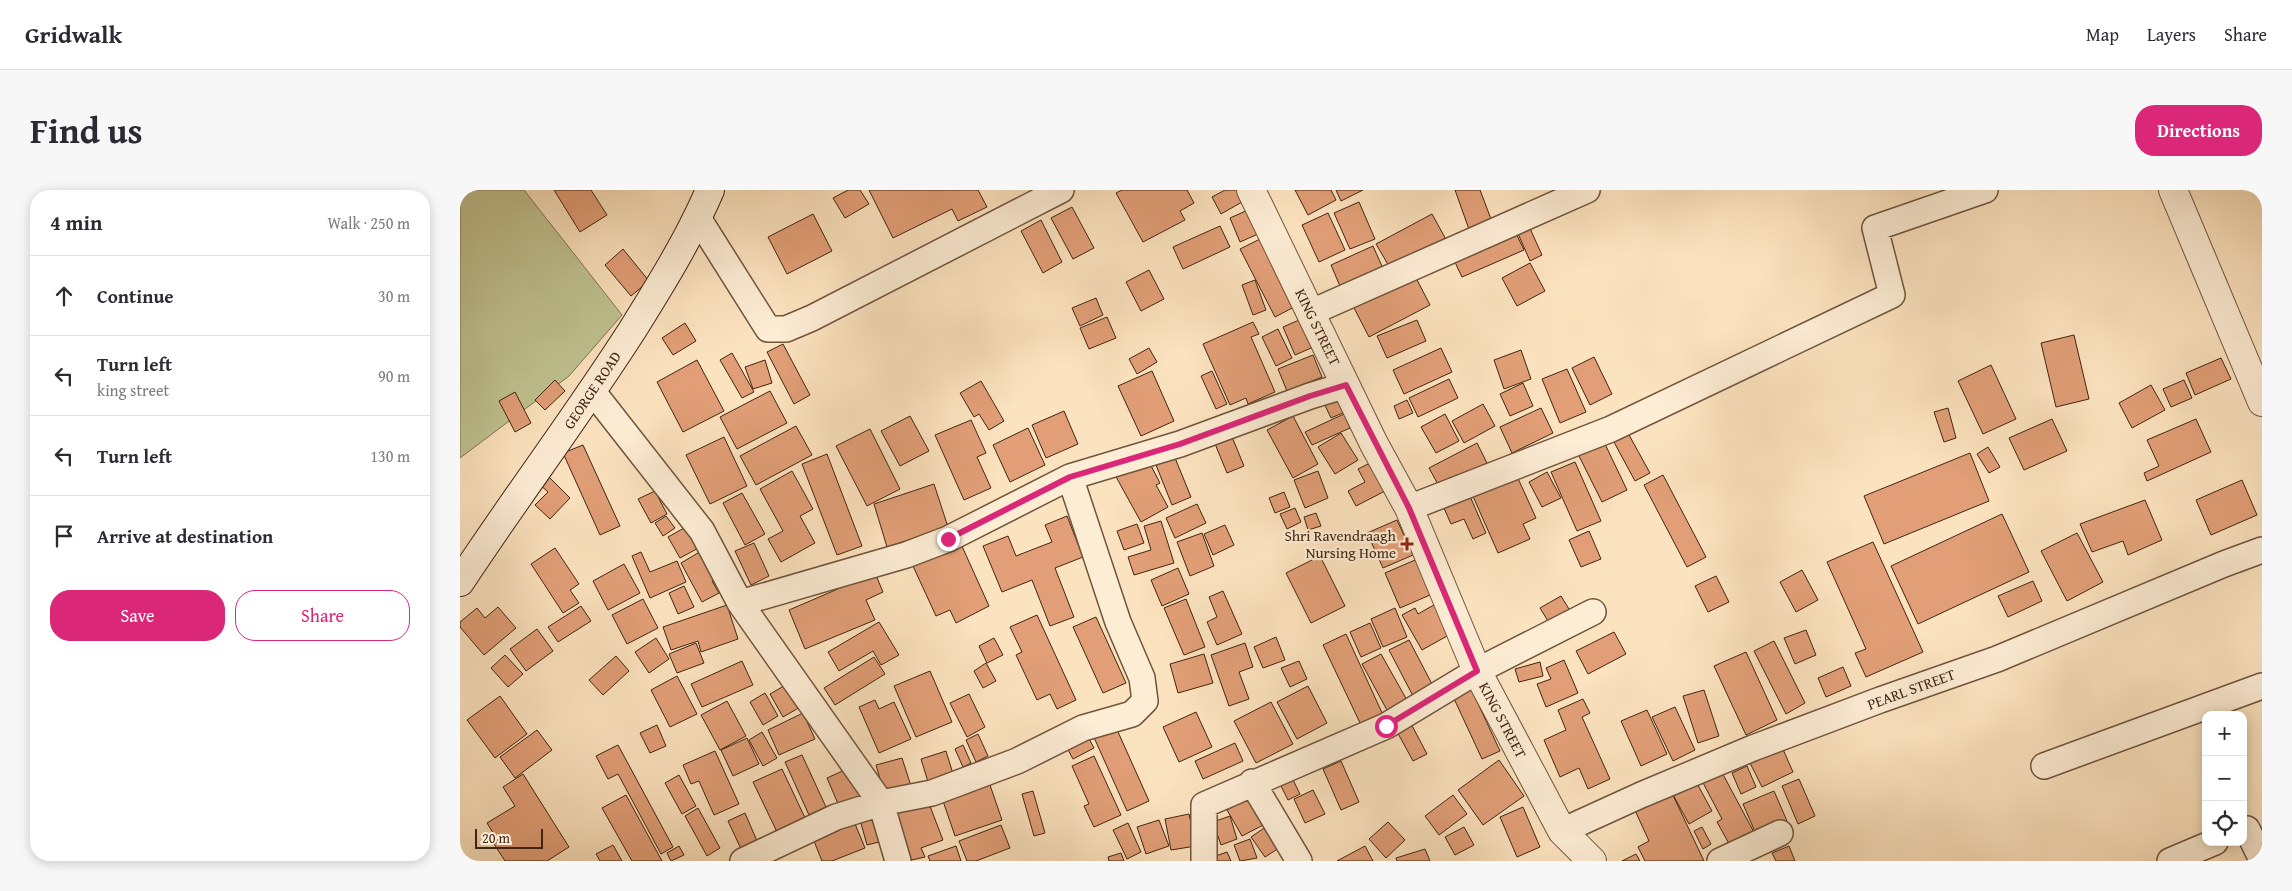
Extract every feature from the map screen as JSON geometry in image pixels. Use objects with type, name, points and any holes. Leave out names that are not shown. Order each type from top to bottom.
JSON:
[{"type":"street","name":"GEORGE ROAD","points":[[460,582],[593,392],[667,275],[698,218],[710,190]]},
{"type":"street","points":[[698,218],[768,329],[786,329],[812,318],[1061,190]]},
{"type":"street","name":"KING STREET","points":[[1252,190],[1346,385],[1409,508],[1477,671],[1562,831],[1592,861]]},
{"type":"street","points":[[1312,312],[1587,190]]},
{"type":"street","points":[[1409,508],[1611,429],[1892,295],[1875,228],[1985,190]]},
{"type":"street","points":[[2173,190],[2262,402]]},
{"type":"street","points":[[740,603],[906,555],[948,539],[1070,477],[1180,444],[1310,396],[1346,385]]},
{"type":"street","points":[[593,392],[702,531],[740,603],[881,803],[898,861]]},
{"type":"street","points":[[743,861],[836,817],[881,803],[932,793],[1017,760],[1083,728],[1132,714],[1145,701],[1142,678],[1118,622],[1070,477]]},
{"type":"street","name":"PEARL STREET","points":[[1562,831],[1641,795],[1753,748],[1880,700],[1997,659],[2224,564],[2262,550]]},
{"type":"street","points":[[1204,861],[1204,805],[1252,782],[1386,726],[1477,671],[1593,612]]},
{"type":"street","points":[[2044,766],[2262,686]]},
{"type":"street","points":[[1252,782],[1299,861]]},
{"type":"street","points":[[2247,829],[2262,860]]},
{"type":"street","points":[[1720,861],[1780,833]]},
{"type":"street","points":[[2170,861],[2206,846]]},
{"type":"green space","points":[[460,190],[524,190],[622,315],[569,376],[460,458]]},
{"type":"building","points":[[554,190],[591,190],[607,215],[580,232]]},
{"type":"building","points":[[848,190],[860,190],[869,204],[845,218],[833,198]]},
{"type":"building","points":[[869,190],[978,190],[987,207],[958,221],[952,209],[893,238]]},
{"type":"building","points":[[1122,190],[1187,190],[1194,203],[1180,211],[1185,220],[1143,242],[1116,193]]},
{"type":"building","points":[[1225,190],[1245,190],[1249,198],[1221,214],[1212,197]]},
{"type":"building","points":[[1295,190],[1331,190],[1336,200],[1308,215]]},
{"type":"building","points":[[1336,190],[1363,190],[1341,201]]},
{"type":"building","points":[[1455,190],[1480,190],[1494,227],[1471,235]]},
{"type":"building","points":[[1359,202],[1375,239],[1350,249],[1334,213]]},
{"type":"building","points":[[1072,207],[1094,248],[1073,259],[1051,218]]},
{"type":"building","points":[[1248,210],[1258,234],[1240,242],[1230,218]]},
{"type":"building","points":[[1328,213],[1345,250],[1319,262],[1302,225]]},
{"type":"building","points":[[813,214],[832,251],[787,274],[768,237]]},
{"type":"building","points":[[1432,214],[1448,243],[1393,273],[1376,244]]},
{"type":"building","points":[[1041,220],[1062,262],[1043,273],[1021,231]]},
{"type":"building","points":[[1528,224],[1542,255],[1530,261],[1516,229]]},
{"type":"building","points":[[1220,226],[1230,247],[1183,269],[1173,247]]},
{"type":"building","points":[[1514,229],[1524,250],[1462,277],[1452,256]]},
{"type":"building","points":[[1262,238],[1296,306],[1275,317],[1240,249]]},
{"type":"building","points":[[1373,246],[1385,273],[1342,291],[1331,265]]},
{"type":"building","points":[[623,249],[649,281],[631,296],[605,265]]},
{"type":"building","points":[[1530,263],[1545,291],[1517,306],[1502,278]]},
{"type":"building","points":[[1149,270],[1164,299],[1141,311],[1126,282]]},
{"type":"building","points":[[1413,272],[1430,305],[1369,337],[1352,304]]},
{"type":"building","points":[[1255,280],[1266,310],[1253,315],[1242,285]]},
{"type":"building","points":[[1096,298],[1103,315],[1080,326],[1072,308]]},
{"type":"building","points":[[1107,317],[1116,338],[1089,349],[1080,328]]},
{"type":"building","points":[[1306,317],[1318,345],[1295,355],[1283,327]]},
{"type":"building","points":[[1417,320],[1426,341],[1387,358],[1377,336]]},
{"type":"building","points":[[1253,322],[1259,334],[1251,337],[1275,392],[1248,404],[1246,398],[1230,405],[1203,344]]},
{"type":"building","points":[[685,323],[696,341],[673,355],[662,338]]},
{"type":"building","points":[[1278,329],[1292,358],[1276,366],[1262,337]]},
{"type":"building","points":[[2074,335],[2089,399],[2056,407],[2041,343]]},
{"type":"building","points":[[783,344],[810,395],[794,404],[767,352]]},
{"type":"building","points":[[1149,348],[1157,362],[1137,374],[1129,359]]},
{"type":"building","points":[[1441,348],[1452,372],[1404,394],[1393,370]]},
{"type":"building","points":[[1521,350],[1531,379],[1504,389],[1494,360]]},
{"type":"building","points":[[732,353],[754,392],[742,398],[720,360]]},
{"type":"building","points":[[1313,355],[1322,377],[1287,391],[1278,369]]},
{"type":"building","points":[[1594,357],[1612,394],[1590,405],[1572,368]]},
{"type":"building","points":[[2221,358],[2231,379],[2195,395],[2186,373]]},
{"type":"building","points":[[697,360],[724,411],[683,432],[657,382]]},
{"type":"building","points":[[765,360],[772,383],[753,389],[745,367]]},
{"type":"building","points":[[1991,365],[2016,419],[1983,434],[1958,381]]},
{"type":"building","points":[[1567,369],[1586,412],[1560,423],[1542,379]]},
{"type":"building","points":[[1152,371],[1174,421],[1141,436],[1118,386]]},
{"type":"building","points":[[1212,371],[1227,404],[1216,409],[1201,376]]},
{"type":"building","points":[[1449,379],[1458,398],[1418,417],[1409,398]]},
{"type":"building","points":[[555,380],[565,391],[545,410],[535,400]]},
{"type":"building","points":[[2184,380],[2192,398],[2171,407],[2163,389]]},
{"type":"building","points":[[981,381],[1004,421],[989,430],[979,414],[974,417],[960,393]]},
{"type":"building","points":[[1523,383],[1533,406],[1510,416],[1500,394]]},
{"type":"building","points":[[2151,385],[2165,410],[2132,428],[2119,403]]},
{"type":"building","points":[[770,391],[787,423],[737,449],[720,417]]},
{"type":"building","points":[[515,392],[531,423],[515,432],[499,401]]},
{"type":"building","points":[[1339,394],[1347,411],[1331,418],[1323,401]]},
{"type":"building","points":[[1407,400],[1413,413],[1399,419],[1394,406]]},
{"type":"building","points":[[1483,404],[1495,426],[1464,443],[1452,421]]},
{"type":"building","points":[[1541,408],[1553,433],[1512,453],[1500,427]]},
{"type":"building","points":[[1948,408],[1956,438],[1944,442],[1934,412]]},
{"type":"building","points":[[1064,411],[1078,444],[1046,458],[1032,425]]},
{"type":"building","points":[[1344,414],[1350,428],[1312,445],[1305,432]]},
{"type":"building","points":[[1445,414],[1459,441],[1436,453],[1421,427]]},
{"type":"building","points":[[910,416],[929,451],[900,466],[881,431]]},
{"type":"building","points":[[1293,416],[1318,464],[1293,478],[1267,430]]},
{"type":"building","points":[[2052,419],[2067,451],[2024,470],[2009,438]]},
{"type":"building","points":[[2196,419],[2211,452],[2147,481],[2144,473],[2159,466],[2147,440]]},
{"type":"building","points":[[971,420],[986,453],[977,457],[991,488],[964,500],[935,435]]},
{"type":"building","points":[[1623,424],[1650,473],[1635,481],[1608,431]]},
{"type":"building","points":[[796,426],[812,455],[756,485],[740,456]]},
{"type":"building","points":[[1028,428],[1045,465],[1010,482],[993,445]]},
{"type":"building","points":[[870,429],[900,489],[867,506],[836,446]]},
{"type":"building","points":[[1230,432],[1244,466],[1227,473],[1213,439]]},
{"type":"building","points":[[1341,433],[1358,460],[1335,474],[1318,447]]},
{"type":"building","points":[[724,437],[747,486],[710,504],[686,455]]},
{"type":"building","points":[[1604,442],[1627,490],[1602,502],[1578,454]]},
{"type":"building","points":[[1477,443],[1487,463],[1440,488],[1429,468]]},
{"type":"building","points":[[583,445],[620,526],[600,535],[563,453]]},
{"type":"building","points":[[1988,447],[2000,467],[1989,473],[1977,454]]},
{"type":"building","points":[[1173,453],[1191,497],[1172,505],[1154,460]]},
{"type":"building","points":[[1970,453],[1989,501],[1884,544],[1864,496]]},
{"type":"building","points":[[827,454],[862,546],[837,555],[802,464]]},
{"type":"building","points":[[1147,458],[1160,483],[1156,485],[1168,507],[1141,522],[1115,475]]},
{"type":"building","points":[[1372,462],[1387,490],[1356,506],[1348,491],[1365,482],[1358,469]]},
{"type":"building","points":[[1575,462],[1601,521],[1577,531],[1551,472]]},
{"type":"building","points":[[792,471],[813,509],[800,516],[815,543],[781,562],[768,539],[783,531],[760,489]]},
{"type":"building","points":[[1318,471],[1328,498],[1305,508],[1294,480]]},
{"type":"building","points":[[1547,472],[1561,498],[1542,507],[1529,482]]},
{"type":"building","points":[[1516,474],[1536,518],[1523,524],[1530,539],[1498,553],[1472,494]]},
{"type":"building","points":[[547,475],[570,498],[550,519],[535,505],[548,492],[539,484]]},
{"type":"building","points":[[1663,475],[1706,557],[1687,567],[1644,485]]},
{"type":"building","points":[[2242,480],[2257,515],[2211,535],[2196,500]]},
{"type":"building","points":[[934,484],[948,527],[887,547],[874,504]]},
{"type":"building","points":[[1466,487],[1486,533],[1473,539],[1464,519],[1451,524],[1440,499]]},
{"type":"building","points":[[655,491],[667,514],[651,523],[638,499]]},
{"type":"building","points":[[1284,492],[1290,507],[1275,513],[1269,498]]},
{"type":"building","points":[[742,493],[765,534],[745,545],[723,503]]},
{"type":"building","points":[[2145,500],[2162,540],[2128,555],[2123,541],[2092,552],[2080,524]]},
{"type":"building","points":[[1197,504],[1206,523],[1175,538],[1166,518]]},
{"type":"building","points":[[1295,508],[1301,522],[1287,529],[1280,514]]},
{"type":"building","points":[[1316,513],[1321,526],[1308,530],[1304,517]]},
{"type":"building","points":[[2002,514],[2029,572],[1918,624],[1891,566]]},
{"type":"building","points":[[666,516],[675,528],[663,536],[655,523]]},
{"type":"building","points":[[1067,516],[1083,557],[1055,568],[1074,617],[1050,626],[1032,580],[1002,592],[983,546],[1008,536],[1016,556],[1052,542],[1045,525]]},
{"type":"building","points":[[1397,520],[1413,555],[1383,568],[1367,533]]},
{"type":"building","points":[[1161,521],[1174,563],[1134,575],[1128,557],[1151,550],[1144,526]]},
{"type":"building","points":[[693,523],[704,545],[680,558],[668,537]]},
{"type":"building","points":[[1137,524],[1144,543],[1124,550],[1117,531]]},
{"type":"building","points":[[1225,525],[1234,545],[1213,555],[1204,534]]},
{"type":"building","points":[[1589,531],[1601,559],[1581,567],[1569,540]]},
{"type":"building","points":[[1202,533],[1214,566],[1190,576],[1177,542]]},
{"type":"building","points":[[2077,533],[2103,582],[2067,601],[2041,551]]},
{"type":"building","points":[[1873,542],[1923,652],[1866,677],[1855,653],[1866,649],[1827,562]]},
{"type":"building","points":[[754,543],[769,576],[751,585],[735,551]]},
{"type":"building","points":[[961,544],[989,606],[956,623],[950,610],[936,616],[913,566]]},
{"type":"building","points":[[555,548],[579,584],[570,590],[579,603],[563,613],[531,564]]},
{"type":"building","points":[[703,550],[718,578],[712,581],[719,593],[702,602],[681,563]]},
{"type":"building","points":[[641,552],[650,572],[677,561],[686,582],[650,598],[632,556]]},
{"type":"building","points":[[1320,556],[1345,606],[1311,623],[1286,573]]},
{"type":"building","points":[[1422,557],[1437,592],[1400,608],[1385,573]]},
{"type":"building","points":[[624,564],[640,593],[608,610],[593,581]]},
{"type":"building","points":[[1178,568],[1189,594],[1162,606],[1151,580]]},
{"type":"building","points":[[1802,570],[1818,600],[1796,612],[1780,582]]},
{"type":"building","points":[[875,573],[883,592],[866,600],[875,620],[805,649],[789,610]]},
{"type":"building","points":[[1716,576],[1729,602],[1708,612],[1695,586]]},
{"type":"building","points":[[2033,581],[2042,601],[2008,617],[1998,596]]},
{"type":"building","points":[[684,586],[694,607],[678,614],[669,593]]},
{"type":"building","points":[[1223,591],[1242,634],[1217,645],[1207,622],[1217,617],[1209,597]]},
{"type":"building","points":[[1561,596],[1572,614],[1551,626],[1540,608]]},
{"type":"building","points":[[643,599],[658,628],[627,644],[612,615]]},
{"type":"building","points":[[1186,599],[1205,647],[1184,655],[1164,608]]},
{"type":"building","points":[[1439,602],[1456,631],[1422,650],[1402,615],[1415,608],[1418,614]]},
{"type":"building","points":[[727,605],[738,639],[701,652],[698,641],[671,650],[663,627]]},
{"type":"building","points":[[581,606],[591,621],[558,642],[548,627]]},
{"type":"building","points":[[498,607],[516,628],[484,655],[460,627],[460,622],[477,608],[485,618]]},
{"type":"building","points":[[1395,608],[1407,637],[1383,647],[1371,619]]},
{"type":"building","points":[[1037,615],[1076,700],[1057,709],[1050,694],[1037,700],[1016,655],[1022,652],[1010,627]]},
{"type":"building","points":[[1096,617],[1126,683],[1103,693],[1073,627]]},
{"type":"building","points":[[879,622],[899,655],[881,665],[873,651],[839,671],[828,652]]},
{"type":"building","points":[[1370,623],[1381,648],[1361,657],[1350,632]]},
{"type":"building","points":[[537,629],[553,651],[526,671],[510,649]]},
{"type":"building","points":[[1806,630],[1816,655],[1795,664],[1784,638]]},
{"type":"building","points":[[1614,632],[1626,654],[1588,674],[1576,651]]},
{"type":"building","points":[[1346,634],[1383,715],[1361,725],[1323,645]]},
{"type":"building","points":[[1276,637],[1285,660],[1263,668],[1254,647]]},
{"type":"building","points":[[656,638],[669,659],[649,673],[635,652]]},
{"type":"building","points":[[994,638],[1003,655],[987,663],[979,646]]},
{"type":"building","points":[[1409,640],[1433,686],[1413,696],[1389,650]]},
{"type":"building","points":[[1774,641],[1805,703],[1786,714],[1754,651]]},
{"type":"building","points":[[696,643],[704,663],[677,673],[669,654]]},
{"type":"building","points":[[1245,643],[1253,667],[1239,672],[1249,699],[1229,706],[1211,655]]},
{"type":"building","points":[[1746,652],[1777,720],[1746,735],[1714,666]]},
{"type":"building","points":[[1204,654],[1213,683],[1178,693],[1170,664]]},
{"type":"building","points":[[1381,654],[1408,702],[1388,712],[1362,664]]},
{"type":"building","points":[[505,655],[523,674],[508,687],[491,668]]},
{"type":"building","points":[[616,656],[629,671],[603,695],[589,680]]},
{"type":"building","points":[[874,657],[885,674],[835,705],[824,688]]},
{"type":"building","points":[[1564,660],[1578,693],[1546,707],[1537,684],[1551,679],[1546,668]]},
{"type":"building","points":[[742,661],[753,685],[702,707],[691,684]]},
{"type":"building","points":[[1299,661],[1307,679],[1290,687],[1281,668]]},
{"type":"building","points":[[1540,662],[1543,676],[1519,682],[1515,669]]},
{"type":"building","points":[[986,663],[996,681],[983,688],[974,671]]},
{"type":"building","points":[[1843,667],[1851,686],[1826,697],[1818,678]]},
{"type":"building","points":[[930,671],[952,722],[916,737],[894,686]]},
{"type":"building","points":[[677,676],[697,714],[670,727],[651,690]]},
{"type":"building","points":[[1468,682],[1500,751],[1482,759],[1450,690]]},
{"type":"building","points":[[789,683],[802,706],[783,717],[770,694]]},
{"type":"building","points":[[1308,686],[1327,723],[1297,739],[1277,702]]},
{"type":"building","points":[[1704,690],[1719,736],[1698,743],[1683,696]]},
{"type":"building","points":[[765,693],[778,716],[763,725],[750,702]]},
{"type":"building","points":[[969,694],[985,727],[967,737],[950,703]]},
{"type":"building","points":[[500,696],[527,734],[495,758],[467,720]]},
{"type":"building","points":[[1583,699],[1590,713],[1582,717],[1610,779],[1588,789],[1579,768],[1560,777],[1544,740],[1566,730],[1558,710]]},
{"type":"building","points":[[875,700],[879,709],[894,702],[911,739],[879,753],[859,707]]},
{"type":"building","points":[[727,701],[746,736],[720,750],[701,715]]},
{"type":"building","points":[[1271,702],[1293,744],[1256,763],[1234,721]]},
{"type":"building","points":[[1675,707],[1695,750],[1673,761],[1652,717]]},
{"type":"building","points":[[1647,710],[1667,754],[1641,766],[1621,721]]},
{"type":"building","points":[[1196,712],[1212,747],[1179,762],[1163,727]]},
{"type":"building","points":[[803,713],[815,739],[779,755],[768,730]]},
{"type":"building","points":[[1409,720],[1427,754],[1413,761],[1395,728]]},
{"type":"building","points":[[1114,723],[1149,801],[1127,811],[1092,733]]},
{"type":"building","points":[[657,725],[666,746],[650,753],[640,733]]},
{"type":"building","points":[[537,730],[552,750],[515,778],[500,757]]},
{"type":"building","points":[[762,732],[777,758],[763,766],[749,740]]},
{"type":"building","points":[[978,734],[988,756],[976,762],[966,740]]},
{"type":"building","points":[[1087,735],[1094,748],[1073,759],[1066,746]]},
{"type":"building","points":[[747,738],[759,764],[733,776],[721,750]]},
{"type":"building","points":[[1235,743],[1243,761],[1203,779],[1195,761]]},
{"type":"building","points":[[618,745],[673,847],[661,854],[618,774],[608,779],[596,756]]},
{"type":"building","points":[[963,745],[971,763],[963,767],[955,749]]},
{"type":"building","points":[[1782,747],[1793,772],[1762,787],[1750,763]]},
{"type":"building","points":[[715,751],[739,804],[714,815],[699,781],[691,784],[683,765]]},
{"type":"building","points":[[946,751],[954,777],[929,785],[921,759]]},
{"type":"building","points":[[802,755],[826,807],[809,815],[785,762]]},
{"type":"building","points":[[1094,756],[1121,815],[1094,827],[1084,806],[1089,804],[1072,766]]},
{"type":"building","points":[[902,758],[911,786],[884,793],[876,765]]},
{"type":"building","points":[[1499,760],[1524,796],[1483,825],[1458,790]]},
{"type":"building","points":[[1341,761],[1359,802],[1341,810],[1323,769]]},
{"type":"building","points":[[1747,766],[1756,787],[1741,794],[1732,773]]},
{"type":"building","points":[[1719,767],[1756,836],[1732,849],[1717,822],[1722,819],[1700,777]]},
{"type":"building","points":[[849,768],[862,796],[839,806],[827,778]]},
{"type":"building","points":[[782,769],[806,820],[778,834],[753,782]]},
{"type":"building","points":[[523,774],[569,847],[547,861],[505,861],[494,844],[498,841],[487,823],[515,806],[503,787]]},
{"type":"building","points":[[679,775],[696,806],[682,814],[665,783]]},
{"type":"building","points":[[1292,778],[1300,794],[1288,800],[1280,784]]},
{"type":"building","points":[[1694,778],[1712,811],[1689,824],[1671,791]]},
{"type":"building","points":[[1799,779],[1815,816],[1798,824],[1782,786]]},
{"type":"building","points":[[990,785],[1002,820],[955,836],[943,801]]},
{"type":"building","points":[[1670,789],[1704,861],[1645,861],[1638,847],[1649,841],[1633,806]]},
{"type":"building","points":[[1313,790],[1325,814],[1305,823],[1294,799]]},
{"type":"building","points":[[1033,791],[1045,833],[1034,836],[1022,794]]},
{"type":"building","points":[[1774,791],[1787,821],[1756,834],[1743,804]]},
{"type":"building","points":[[626,795],[662,861],[632,861],[602,808]]},
{"type":"building","points":[[1453,795],[1467,814],[1439,835],[1425,816]]},
{"type":"building","points":[[1252,796],[1267,823],[1242,836],[1227,810]]},
{"type":"building","points":[[928,801],[943,840],[921,848],[925,857],[907,861],[890,816]]},
{"type":"building","points":[[1523,807],[1540,847],[1517,857],[1500,817]]},
{"type":"building","points":[[698,808],[720,848],[707,856],[685,816]]},
{"type":"building","points":[[875,811],[883,841],[867,845],[859,816]]},
{"type":"building","points":[[745,813],[757,841],[741,849],[728,821]]},
{"type":"building","points":[[1189,814],[1196,846],[1171,850],[1165,819]]},
{"type":"building","points":[[1230,816],[1237,839],[1221,845],[1213,822]]},
{"type":"building","points":[[853,819],[865,848],[832,861],[822,861],[812,836]]},
{"type":"building","points":[[1159,820],[1169,846],[1146,854],[1137,827]]},
{"type":"building","points":[[1273,822],[1287,843],[1265,857],[1251,837]]},
{"type":"building","points":[[1388,822],[1405,840],[1386,858],[1369,839]]},
{"type":"building","points":[[1128,823],[1141,852],[1127,859],[1113,830]]},
{"type":"building","points":[[1001,825],[1010,848],[976,861],[967,861],[959,841]]},
{"type":"building","points":[[1464,827],[1474,845],[1455,855],[1445,837]]},
{"type":"building","points":[[1702,827],[1711,844],[1703,849],[1694,831]]},
{"type":"building","points":[[1250,839],[1257,858],[1240,861],[1234,845]]},
{"type":"building","points":[[613,845],[622,861],[600,861],[596,854]]},
{"type":"building","points":[[679,846],[684,855],[671,861],[667,853]]},
{"type":"building","points":[[956,846],[961,861],[930,861],[928,856]]},
{"type":"building","points":[[1365,846],[1373,861],[1337,861]]},
{"type":"building","points":[[1789,846],[1795,861],[1776,861],[1772,853]]},
{"type":"building","points":[[1425,849],[1430,861],[1397,861],[1396,858]]},
{"type":"building","points":[[1227,852],[1231,861],[1214,861],[1213,857]]},
{"type":"building","points":[[1121,853],[1124,861],[1109,861],[1108,857]]},
{"type":"building","points":[[1636,854],[1640,861],[1622,861]]},
{"type":"place","name":"Shri Ravendraagh Nursing Home","points":[[1407,544]]},
{"type":"route","points":[[948,539],[1070,477],[1180,444],[1310,396],[1346,385],[1374,444],[1409,508],[1477,671],[1386,726]]}]
